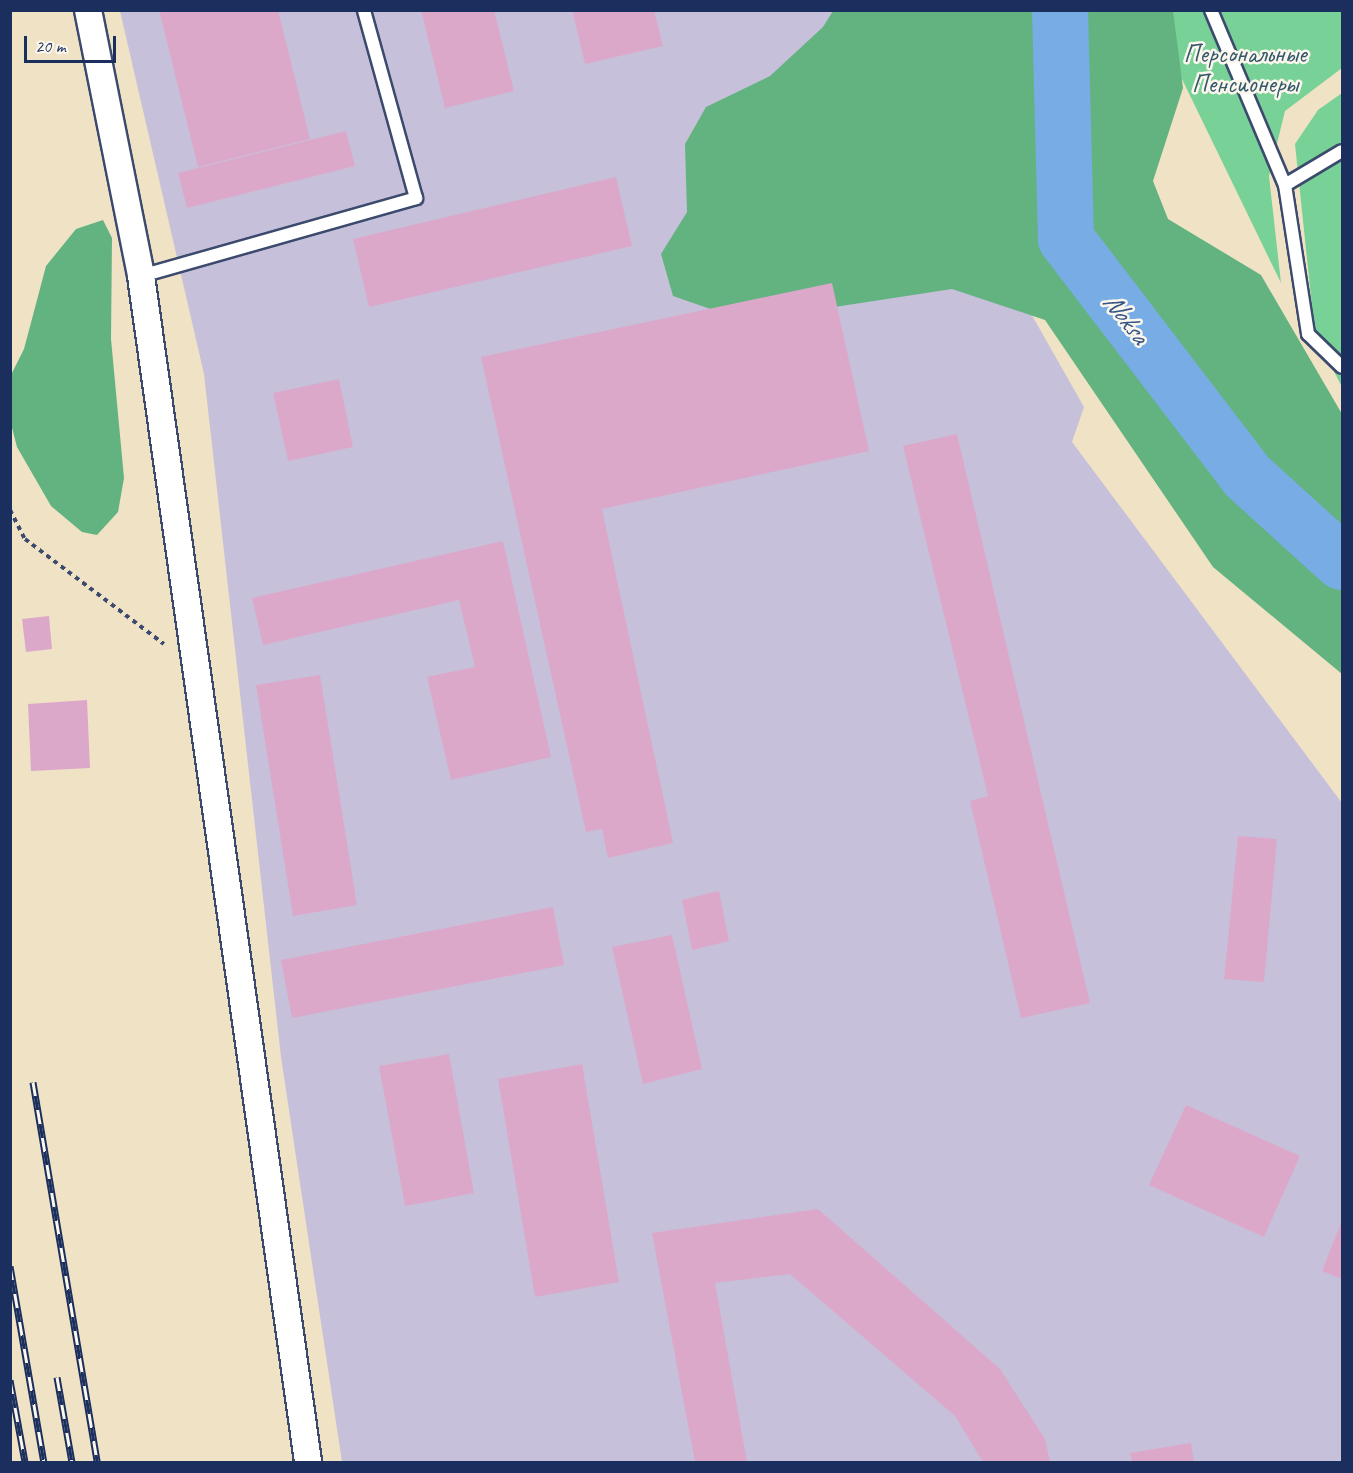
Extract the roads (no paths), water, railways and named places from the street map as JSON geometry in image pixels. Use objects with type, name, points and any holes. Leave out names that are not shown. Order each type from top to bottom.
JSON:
[{"type":"street","points":[[88,10],[141,276],[308,1462]]},
{"type":"lane","points":[[141,276],[416,198],[364,10]]},
{"type":"lane","points":[[1211,10],[1285,185],[1308,334],[1342,367]]},
{"type":"lane","points":[[1285,185],[1342,151]]},
{"type":"waterway","name":"Noksa","points":[[1060,10],[1066,239],[1247,476],[1342,562]]},
{"type":"railway","points":[[33,1082],[97,1462]]},
{"type":"railway","points":[[10,1266],[44,1462]]},
{"type":"railway","points":[[57,1377],[72,1462]]},
{"type":"railway","points":[[10,1380],[25,1462]]},
{"type":"park label","name":"Персональные Пенсионеры","points":[[1245,69]]}]
